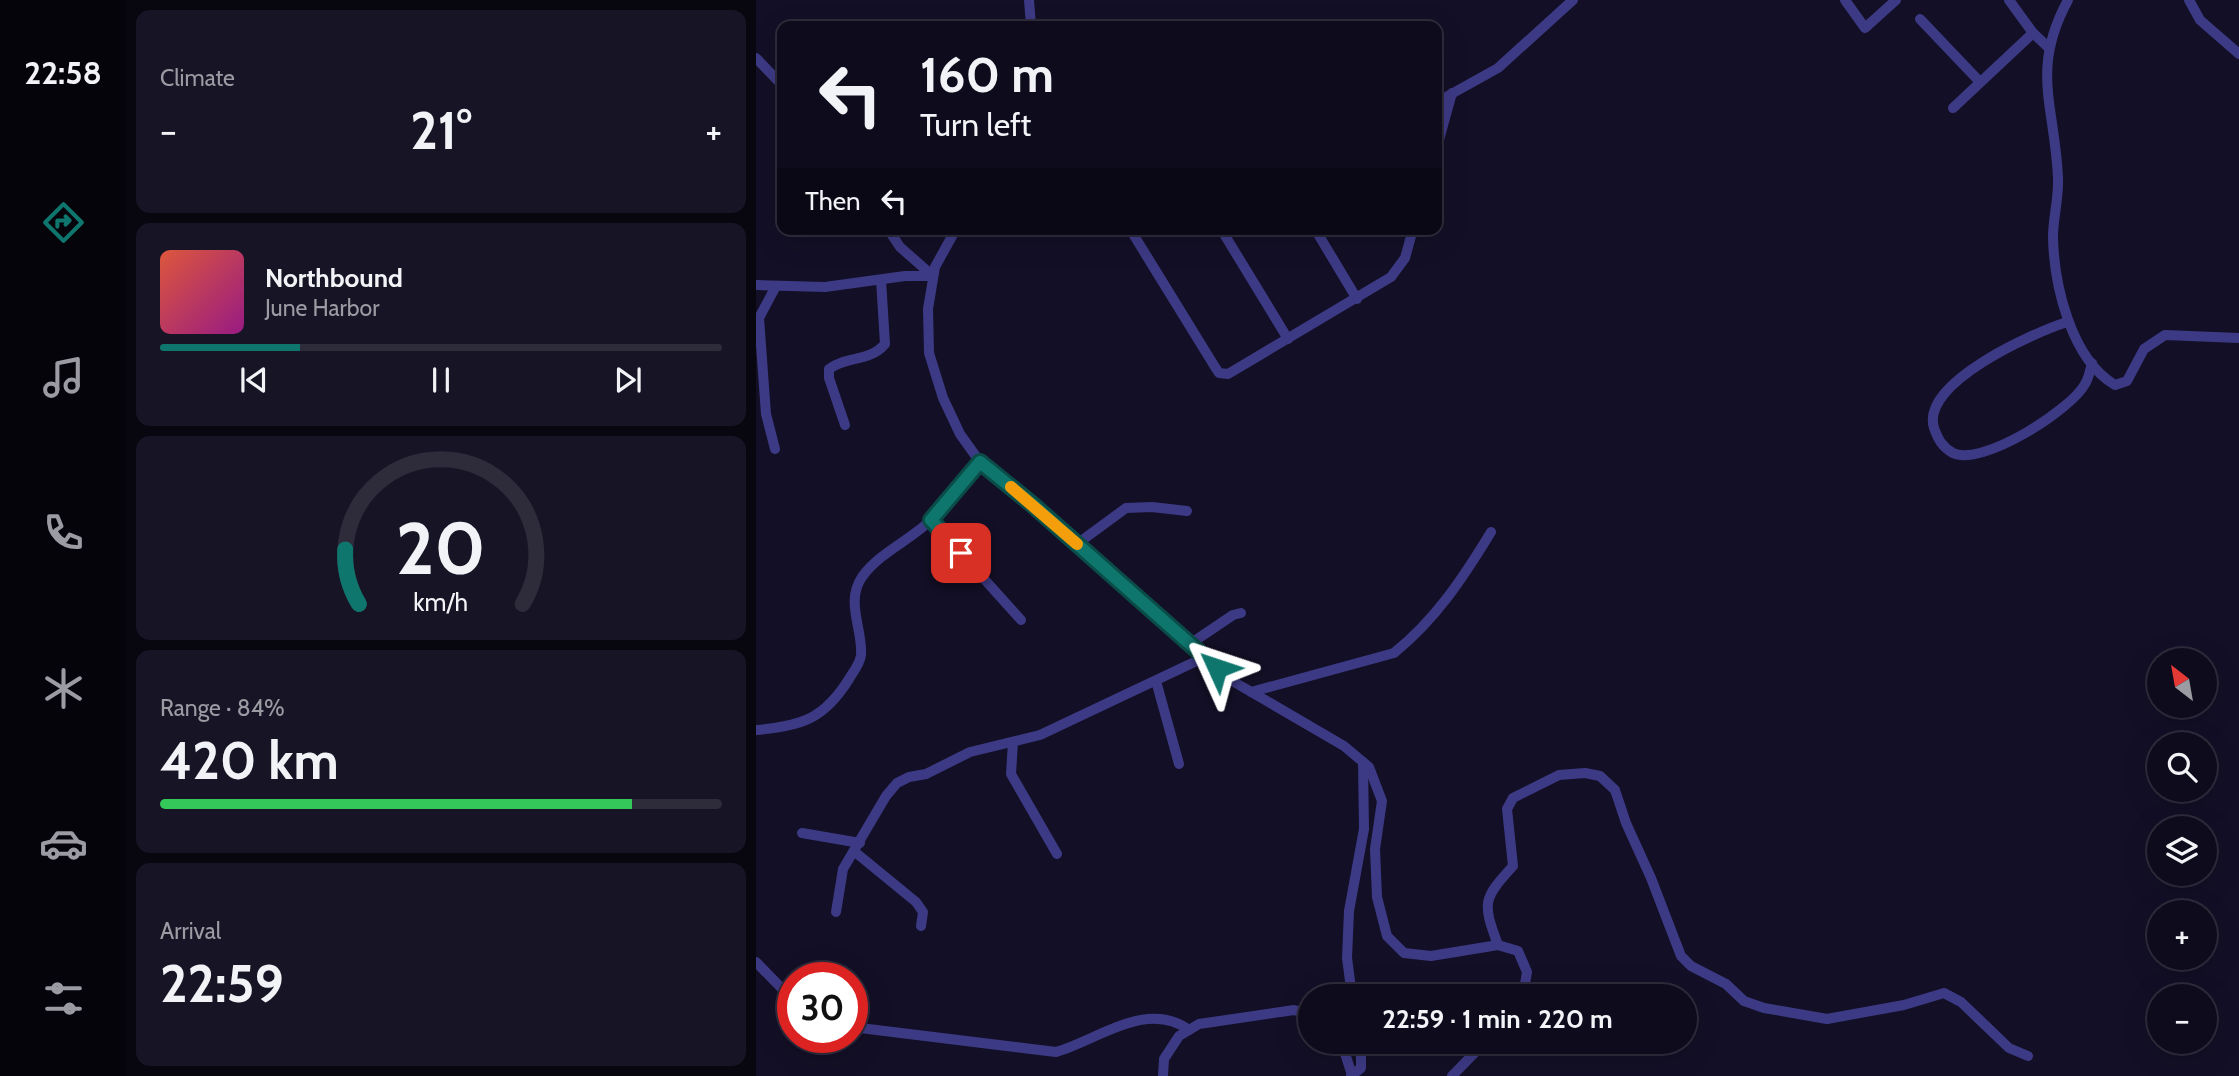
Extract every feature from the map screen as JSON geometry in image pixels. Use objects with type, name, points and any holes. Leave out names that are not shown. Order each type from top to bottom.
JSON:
[{"type":"street","points":[[1028,0],[1030,21]]},
{"type":"street","points":[[1442,99],[1498,68],[1573,0]]},
{"type":"street","points":[[1845,0],[1866,28],[1896,0]]},
{"type":"street","points":[[2008,0],[2033,33],[2048,47]]},
{"type":"street","points":[[2068,0],[2048,47],[2047,96],[2058,179],[2053,234],[2054,258],[2067,322],[2092,363],[2104,378],[2115,385],[2127,381],[2144,349],[2165,335],[2239,338]]},
{"type":"street","points":[[2189,0],[2200,20],[2239,54]]},
{"type":"street","points":[[1920,19],[1980,82]]},
{"type":"street","points":[[1953,108],[2033,33]]},
{"type":"street","points":[[756,58],[777,80]]},
{"type":"street","points":[[1442,129],[1452,93]]},
{"type":"street","points":[[892,235],[900,247],[933,276]]},
{"type":"street","points":[[953,235],[933,276],[928,309],[929,353],[943,398],[954,422],[980,462],[1229,679],[1344,746],[1369,767],[1382,801],[1375,849],[1377,897],[1387,936],[1404,953],[1431,956],[1498,945],[1518,951],[1527,972],[1525,984]]},
{"type":"street","points":[[1134,235],[1219,373],[1228,374],[1357,299],[1398,270],[1411,235]]},
{"type":"street","points":[[1225,235],[1287,339]]},
{"type":"street","points":[[1319,235],[1357,299]]},
{"type":"street","points":[[756,285],[825,287],[905,276],[933,276]]},
{"type":"street","points":[[845,425],[829,378],[829,369],[874,354],[885,344],[881,280]]},
{"type":"street","points":[[775,449],[766,414],[759,318],[776,286]]},
{"type":"street","points":[[2067,322],[2035,332],[1956,380],[1936,403],[1932,421],[1938,441],[1954,454],[1965,455],[1991,449],[2021,436],[2050,418],[2072,399],[2085,384],[2092,363]]},
{"type":"street","points":[[756,730],[789,727],[810,719],[836,699],[861,658],[855,609],[855,592],[860,580],[871,566],[931,520],[980,462]]},
{"type":"street","points":[[1077,544],[1126,508],[1152,507],[1187,511]]},
{"type":"street","points":[[931,520],[1021,620]]},
{"type":"street","points":[[1251,692],[1394,653],[1411,639],[1455,590],[1491,533]]},
{"type":"street","points":[[1190,644],[1233,615],[1241,613]]},
{"type":"street","points":[[836,912],[844,869],[886,796],[897,783],[909,777],[926,774],[970,752],[1040,735],[1205,657]]},
{"type":"street","points":[[1156,681],[1179,764]]},
{"type":"street","points":[[1013,742],[1011,774],[1057,854]]},
{"type":"street","points":[[1350,984],[1347,958],[1348,934],[1353,886],[1364,829],[1363,762]]},
{"type":"street","points":[[1498,945],[1486,905],[1492,888],[1513,866],[1507,809],[1513,798],[1559,775],[1585,773],[1600,776],[1615,790],[1626,824],[1651,878],[1681,956],[1691,966],[1726,984],[1744,1001],[1764,1008],[1826,1019],[1904,1005],[1944,993],[1961,1002],[2009,1048],[2028,1056]]},
{"type":"street","points":[[802,833],[857,848],[916,902],[923,912],[921,926]]},
{"type":"street","points":[[756,962],[777,984]]},
{"type":"street","points":[[1163,1076],[1164,1059],[1179,1036],[1199,1024],[1298,1011]]},
{"type":"street","points":[[868,1029],[1056,1052],[1082,1044],[1106,1030],[1143,1020],[1162,1017],[1176,1021],[1189,1030]]},
{"type":"street","points":[[1345,1054],[1352,1076],[1361,1068],[1361,1054]]},
{"type":"street","points":[[1452,1076],[1473,1054]]},
{"type":"slow traffic","points":[[1011,487],[1077,544]]},
{"type":"route","points":[[961,553],[931,520],[980,462],[1033,505],[1217,668]]}]
